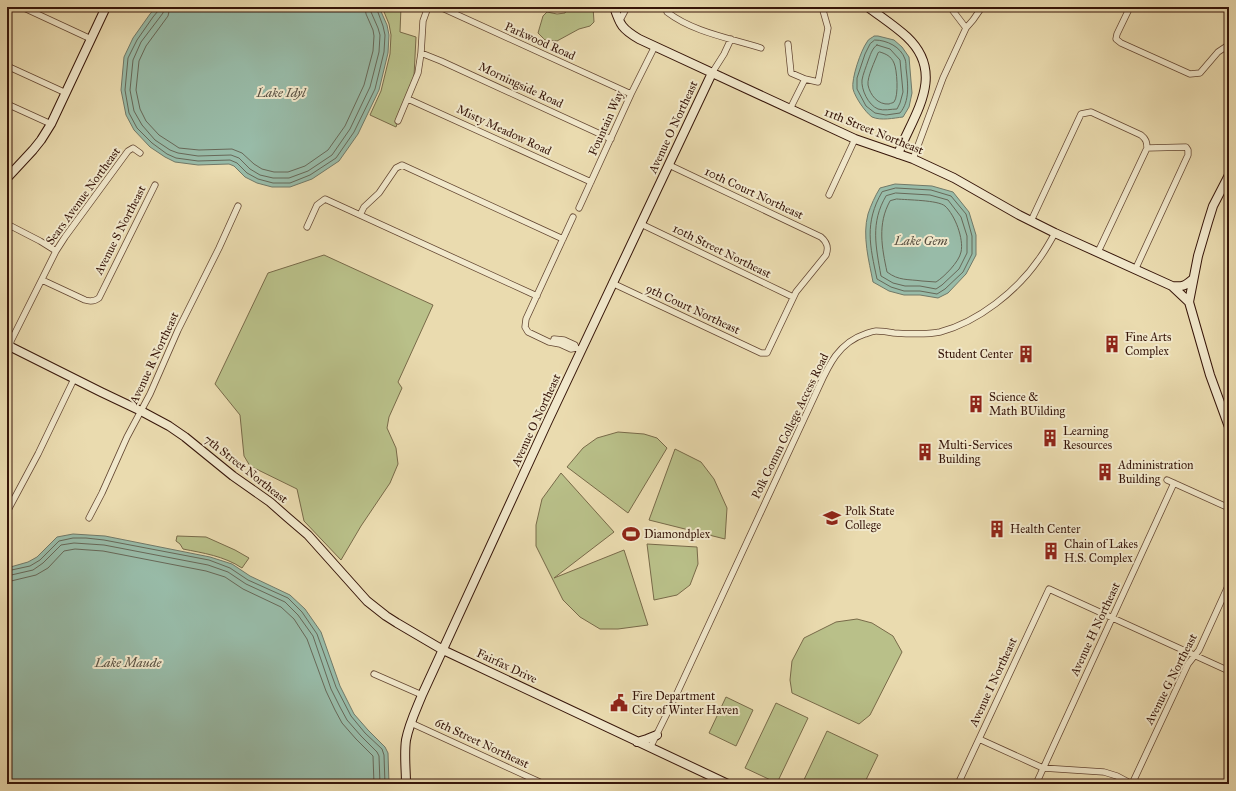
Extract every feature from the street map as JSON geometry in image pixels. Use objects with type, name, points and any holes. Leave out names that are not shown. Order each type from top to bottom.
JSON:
[{"type":"street","points":[[22,7],[91,38]]},
{"type":"street","points":[[7,178],[34,150],[51,124],[106,7]]},
{"type":"street","points":[[398,121],[418,73],[423,22],[428,7]]},
{"type":"street","name":"Parkwood Road","points":[[440,7],[631,94]]},
{"type":"street","name":"11th Street Northeast","points":[[614,7],[619,22],[624,30],[630,34],[855,139],[913,159],[954,178],[1020,216],[1172,286],[1189,302]]},
{"type":"street","points":[[619,22],[627,7]]},
{"type":"street","points":[[666,7],[667,12],[673,17],[705,32],[760,48]]},
{"type":"street","points":[[788,44],[790,73],[804,79],[818,82],[828,28],[822,7]]},
{"type":"street","points":[[868,7],[899,30],[914,45],[923,60],[926,74],[926,87],[923,100],[898,154]]},
{"type":"street","points":[[950,7],[966,28]]},
{"type":"street","points":[[913,159],[943,78],[966,28],[982,7]]},
{"type":"street","points":[[1130,7],[1116,39],[1190,74],[1200,73],[1218,52],[1228,45]]},
{"type":"street","points":[[712,73],[724,54],[731,39]]},
{"type":"street","name":"Fountain Way","points":[[579,208],[631,94],[655,46]]},
{"type":"street","name":"Morningside Road","points":[[421,53],[611,139]]},
{"type":"street","points":[[7,66],[66,93]]},
{"type":"street","name":"Avenue O Northeast","points":[[406,784],[406,739],[422,695],[578,349],[641,224],[712,73]]},
{"type":"street","points":[[790,109],[804,79]]},
{"type":"street","name":"Misty Meadow Road","points":[[408,99],[591,182]]},
{"type":"street","points":[[10,105],[51,124]]},
{"type":"street","points":[[1031,221],[1081,114],[1091,112],[1141,135],[1148,142],[1147,148],[1098,252]]},
{"type":"street","points":[[829,195],[855,139]]},
{"type":"street","points":[[1136,270],[1188,155],[1188,150],[1186,147],[1147,148]]},
{"type":"street","name":"Sears Avenue Northeast","points":[[8,348],[56,251],[78,218],[128,152],[133,148],[140,153]]},
{"type":"street","points":[[360,215],[364,207],[379,193],[396,168],[402,165],[563,239]]},
{"type":"street","name":"10th Court Northeast","points":[[669,165],[821,237],[824,240],[827,245],[826,255],[793,297]]},
{"type":"street","points":[[1229,175],[1213,206],[1196,266],[1189,302],[1210,375],[1229,427]]},
{"type":"street","name":"Avenue S Northeast","points":[[42,280],[89,301],[99,298],[155,185]]},
{"type":"street","points":[[307,227],[317,205],[325,200],[537,296]]},
{"type":"street","name":"Avenue R Northeast","points":[[89,518],[238,206]]},
{"type":"street","points":[[573,217],[526,319],[525,327],[528,332],[533,335],[546,340],[564,340],[574,345],[578,349]]},
{"type":"street","points":[[7,224],[56,251]]},
{"type":"street","name":"10th Street Northeast","points":[[641,224],[793,297]]},
{"type":"street","name":"Polk Comm College Access Road","points":[[650,748],[678,691],[832,359],[845,345],[859,336],[876,331],[918,334],[939,332],[960,324],[985,311],[1006,295],[1024,278],[1040,259],[1055,233]]},
{"type":"street","points":[[1172,286],[1180,287],[1193,279]]},
{"type":"street","name":"9th Court Northeast","points":[[612,283],[761,353],[767,353],[793,297]]},
{"type":"street","name":"7th Street Northeast","points":[[8,348],[141,411],[169,426],[185,437],[233,476],[288,517],[308,535],[361,594],[376,608],[397,623],[443,650]]},
{"type":"street","points":[[7,512],[38,454],[74,379]]},
{"type":"street","points":[[1167,480],[1229,508]]},
{"type":"street","name":"Avenue H Northeast","points":[[1036,784],[1174,484]]},
{"type":"street","name":"Avenue G Northeast","points":[[1132,784],[1188,664],[1199,650],[1229,584]]},
{"type":"street","name":"Avenue I Northeast","points":[[958,784],[1049,589],[1113,618]]},
{"type":"street","points":[[1113,618],[1229,671]]},
{"type":"street","name":"Fairfax Drive","points":[[443,650],[728,784]]},
{"type":"street","points":[[374,674],[422,695]]},
{"type":"street","name":"6th Street Northeast","points":[[411,723],[544,784]]},
{"type":"street","points":[[637,742],[657,735]]},
{"type":"street","points":[[979,739],[1044,768],[1104,772],[1117,776],[1132,784]]},
{"type":"green space","points":[[382,7],[401,7],[400,32],[416,37],[414,76],[396,127],[370,115],[381,91],[390,54],[391,35],[389,24]]},
{"type":"green space","points":[[568,7],[593,7],[594,22],[590,26],[579,29],[557,41],[545,40],[538,33],[543,16],[547,12],[557,14],[565,13]]},
{"type":"green space","points":[[324,255],[433,305],[398,382],[402,388],[389,417],[387,428],[396,448],[398,464],[390,483],[361,526],[341,560],[304,521],[297,489],[250,466],[244,456],[240,415],[215,384],[268,273]]},
{"type":"green space","points":[[618,432],[644,434],[657,438],[667,448],[628,513],[567,467],[583,448],[597,438]]},
{"type":"green space","points":[[675,449],[701,462],[714,479],[727,508],[725,539],[649,520]]},
{"type":"green space","points":[[561,473],[614,532],[554,578],[624,550],[648,625],[618,629],[600,629],[580,617],[563,600],[536,546],[536,525],[542,499]]},
{"type":"green space","points":[[177,536],[206,537],[249,558],[242,568],[221,558],[183,549],[176,541]]},
{"type":"green space","points":[[647,544],[697,547],[698,564],[690,585],[677,595],[654,600]]},
{"type":"green space","points":[[857,619],[872,623],[893,636],[902,652],[870,715],[859,724],[792,693],[790,680],[792,661],[804,638],[836,622]]},
{"type":"green space","points":[[726,697],[753,710],[736,746],[709,733]]},
{"type":"green space","points":[[776,703],[808,718],[777,783],[745,768]]},
{"type":"green space","points":[[827,731],[878,755],[864,784],[802,784]]},
{"type":"water","name":"Lake Idyl","points":[[156,7],[379,7],[387,25],[389,35],[388,53],[379,90],[358,134],[339,161],[312,179],[290,187],[272,187],[257,183],[245,177],[234,166],[229,164],[198,165],[175,162],[150,147],[134,130],[126,115],[121,90],[124,57],[133,38]]},
{"type":"water","points":[[874,36],[894,40],[902,47],[909,57],[912,93],[909,107],[903,117],[883,119],[872,117],[863,108],[854,92],[853,84],[859,58],[869,39]]},
{"type":"water","name":"Lake Gem","points":[[895,184],[932,186],[953,192],[969,212],[976,235],[976,255],[966,274],[948,293],[938,298],[920,295],[904,295],[889,291],[873,282],[866,240],[866,222],[873,201],[880,188]]},
{"type":"water","points":[[1229,276],[1229,326],[1226,307],[1226,289]]},
{"type":"water","name":"Lake Maude","points":[[73,534],[105,536],[210,557],[232,564],[250,576],[290,595],[305,609],[321,632],[340,686],[354,714],[385,747],[388,753],[389,784],[7,784],[7,568],[28,562],[37,557],[57,537]]},
{"type":"place","name":"Fine Arts Complex","points":[[1112,344]]},
{"type":"place","name":"Student Center","points":[[1026,354]]},
{"type":"place","name":"Science & Math BUilding","points":[[976,404]]},
{"type":"place","name":"Learning Resources","points":[[1050,438]]},
{"type":"place","name":"Multi-Services Building","points":[[925,452]]},
{"type":"place","name":"Administration Building","points":[[1105,472]]},
{"type":"place","name":"Polk State College","points":[[832,518]]},
{"type":"place","name":"Health Center","points":[[997,529]]},
{"type":"place","name":"Diamondplex","points":[[631,534]]},
{"type":"place","name":"Chain of Lakes H.S. Complex","points":[[1051,551]]},
{"type":"place","name":"Fire Department City of Winter Haven","points":[[619,703]]}]
